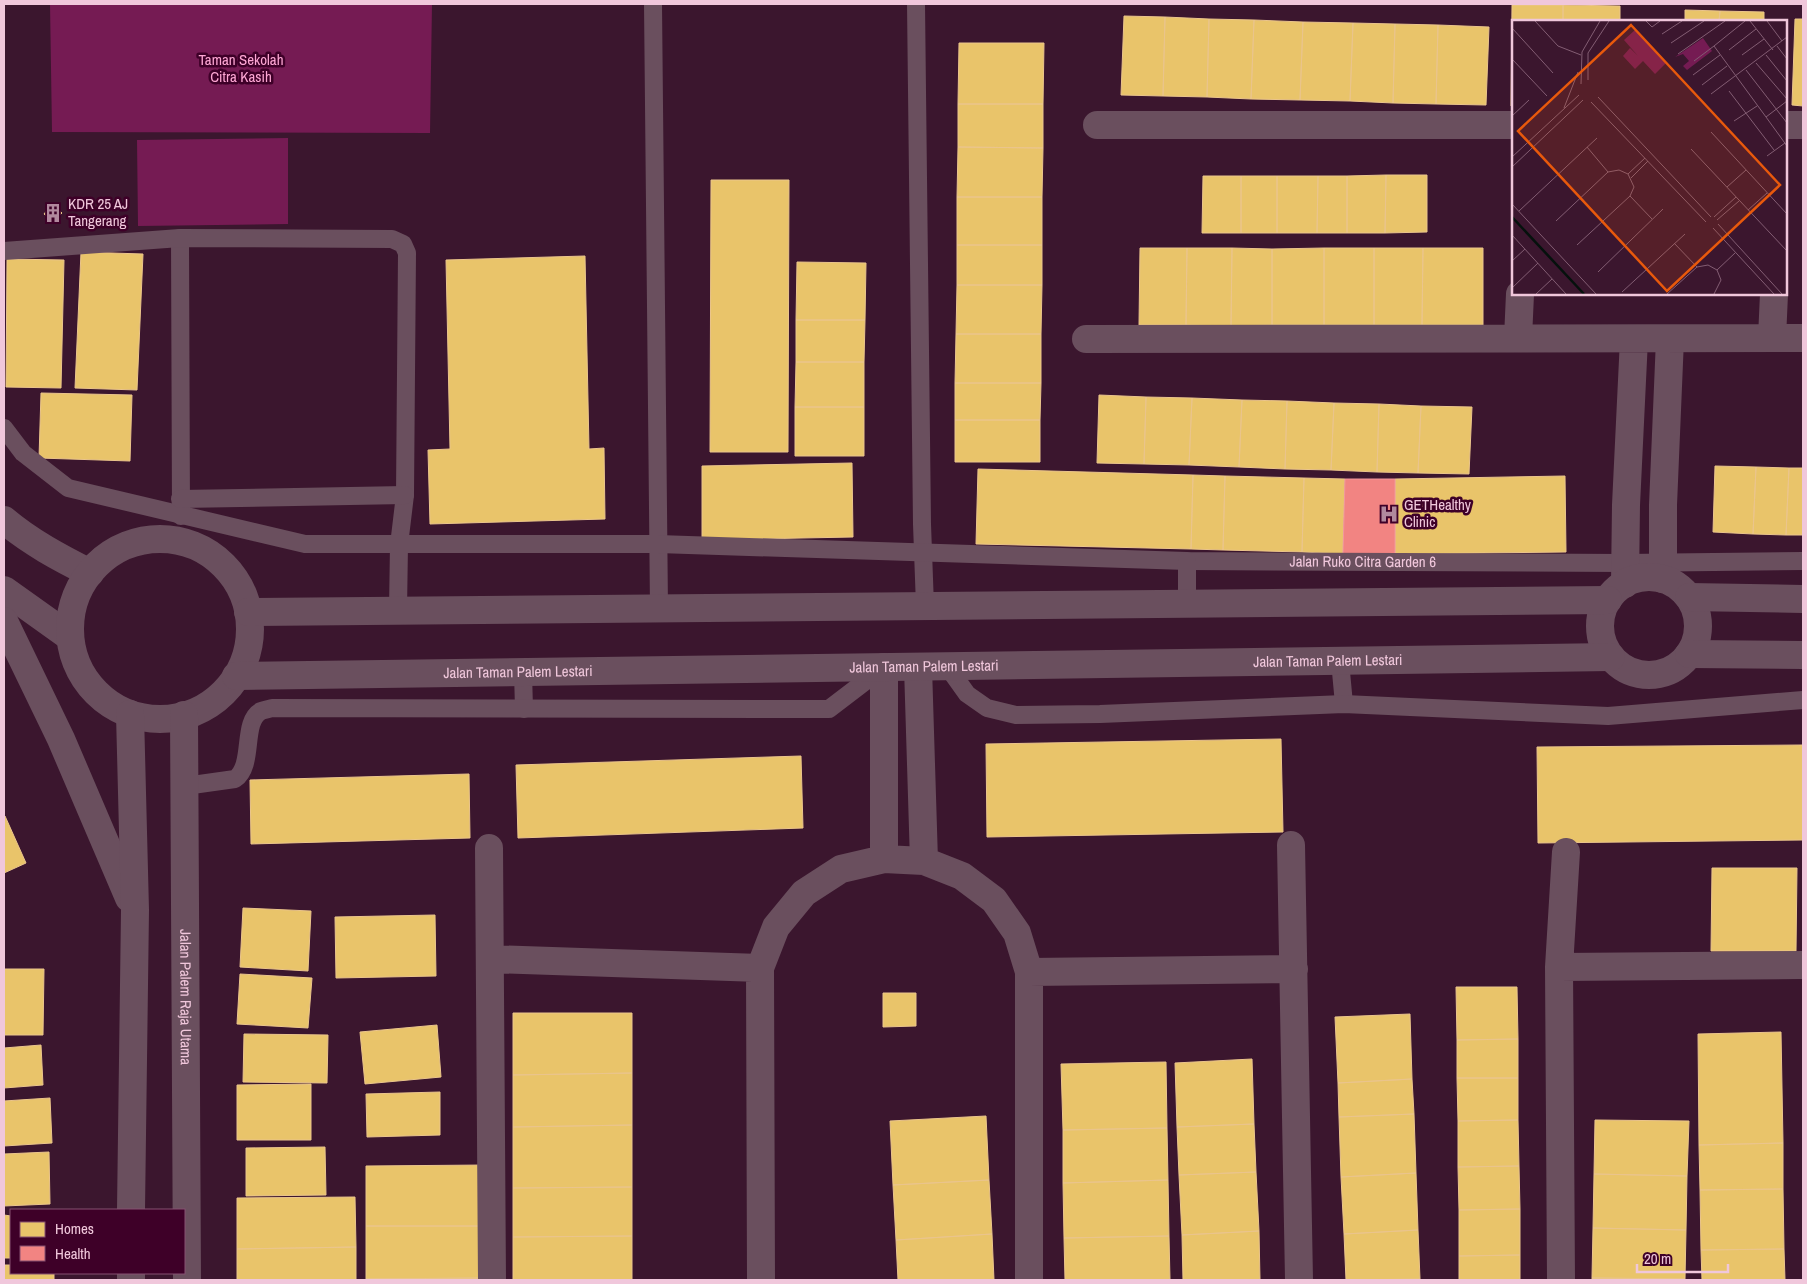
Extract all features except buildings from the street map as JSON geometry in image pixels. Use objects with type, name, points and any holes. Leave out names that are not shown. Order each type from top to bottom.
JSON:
[{"type":"street","points":[[1097,125],[1512,125]]},
{"type":"street","points":[[1787,125],[1803,125]]},
{"type":"street","points":[[1518,338],[1520,295]]},
{"type":"street","points":[[1772,338],[1774,295]]},
{"type":"street","points":[[1086,339],[1803,338]]},
{"type":"street","points":[[1634,339],[1626,496],[1619,582],[1602,614],[1600,629],[1602,640],[1611,657],[1626,670],[1646,675],[1656,675],[1674,668],[1683,662],[1697,636],[1698,626],[1697,616],[1689,598],[1663,570],[1663,505],[1670,339]]},
{"type":"street","points":[[4,520],[42,548],[90,573]]},
{"type":"street","points":[[148,540],[182,542],[203,550],[222,563],[239,586],[250,623],[246,656],[236,676],[226,689],[214,700],[194,712],[157,718],[130,714],[110,704],[92,689],[80,670],[72,649],[70,637],[71,614],[74,603],[90,573],[106,557],[126,546],[148,540]]},
{"type":"street","points":[[248,612],[1187,604],[1619,582],[1663,570]]},
{"type":"street","points":[[4,590],[70,637]]},
{"type":"street","points":[[1689,598],[1803,599]]},
{"type":"street","points":[[4,621],[61,739],[134,910]]},
{"type":"street","points":[[1689,654],[1803,655]]},
{"type":"street","name":"Jalan Taman Palem Lestari","points":[[236,676],[1611,657]]},
{"type":"street","points":[[884,667],[884,859]]},
{"type":"street","points":[[918,667],[924,861]]},
{"type":"street","points":[[130,714],[134,910],[131,1209]]},
{"type":"street","name":"Jalan Palem Raja Utama","points":[[184,715],[187,1280]]},
{"type":"street","points":[[1291,845],[1299,1280]]},
{"type":"street","points":[[489,848],[492,1280]]},
{"type":"street","points":[[1560,1280],[1559,967],[1566,852]]},
{"type":"street","points":[[761,1280],[760,968],[776,927],[804,893],[841,869],[884,859],[924,861],[962,876],[994,900],[1017,933],[1030,972],[1029,1280]]},
{"type":"street","points":[[490,959],[760,968]]},
{"type":"street","points":[[1559,967],[1803,965]]},
{"type":"street","points":[[1030,972],[1294,969]]},
{"type":"lane","points":[[653,4],[659,608]]},
{"type":"lane","points":[[916,4],[922,524],[926,606]]},
{"type":"lane","points":[[4,251],[180,238],[392,239],[403,244],[407,253],[405,495],[399,544],[398,610]]},
{"type":"lane","points":[[180,238],[181,507]]},
{"type":"lane","points":[[4,428],[23,453],[68,488],[181,507],[405,495]]},
{"type":"lane","name":"Jalan Ruko Citra Garden 6","points":[[181,507],[306,544],[658,544],[1188,561],[1619,582]]},
{"type":"lane","points":[[1187,604],[1188,561]]},
{"type":"lane","points":[[1663,570],[1803,561]]},
{"type":"lane","points":[[1340,661],[1344,704]]},
{"type":"lane","points":[[948,666],[967,694],[987,708],[1016,715],[1100,714],[1344,704],[1608,716],[1803,700]]},
{"type":"lane","points":[[185,786],[235,780],[241,775],[253,719],[260,712],[272,708],[829,709],[884,667]]},
{"type":"lane","points":[[523,672],[524,709]]},
{"type":"green space","name":"Taman Sekolah Citra Kasih","points":[[50,4],[432,4],[430,133],[52,132]]},
{"type":"green space","points":[[288,138],[288,224],[138,226],[137,140]]},
{"type":"place","name":"KDR 25 AJ Tangerang","points":[[53,213]]},
{"type":"place","name":"GETHealthy Clinic","points":[[1389,514]]}]
